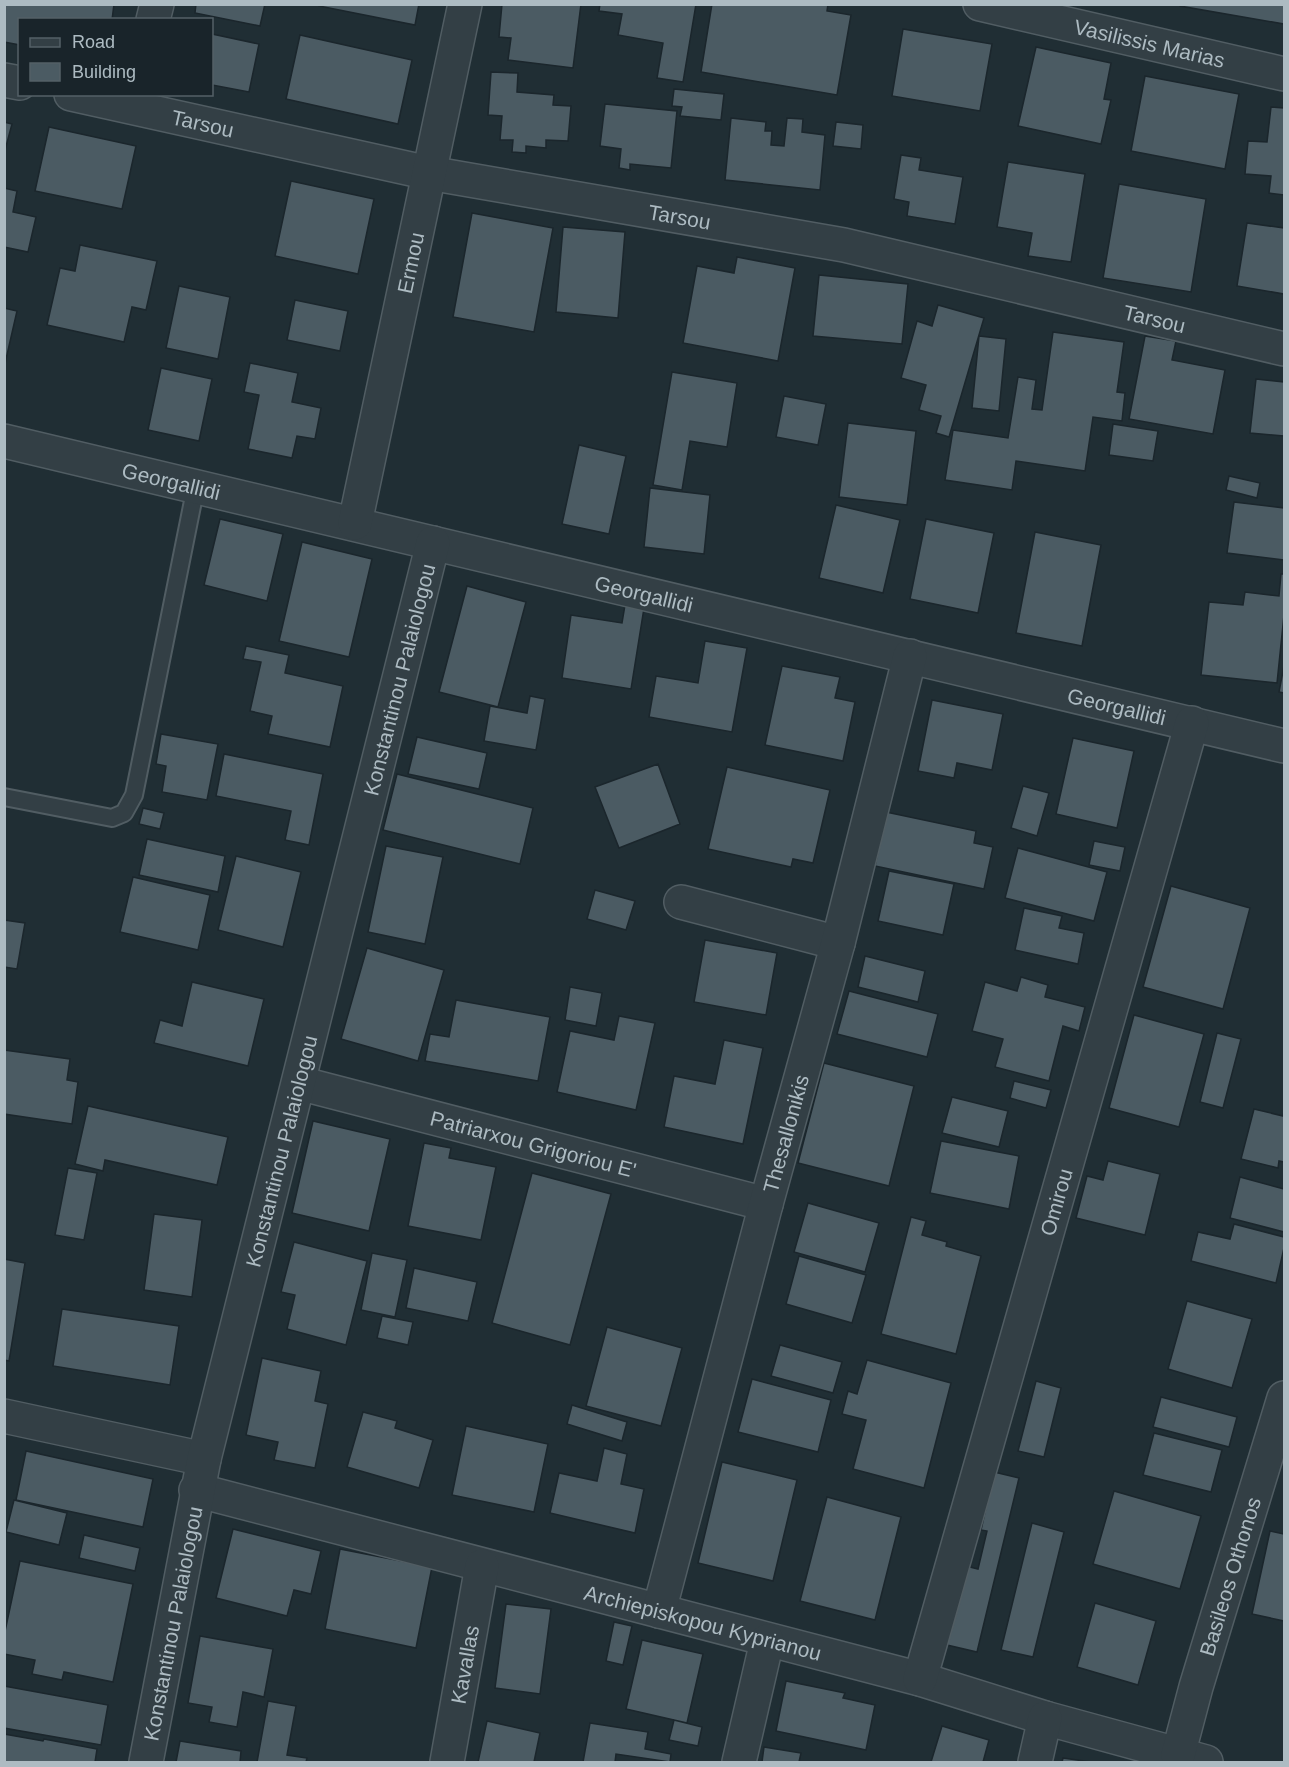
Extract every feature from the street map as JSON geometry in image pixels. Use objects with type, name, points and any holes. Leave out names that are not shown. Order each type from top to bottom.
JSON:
[{"type":"street","name":"Ermou","points":[[355,523],[465,4]]},
{"type":"street","name":"Vasilissis Marias","points":[[980,4],[1284,74]]},
{"type":"street","name":"Tarsou","points":[[89,96],[134,101],[429,173],[844,245],[1284,349]]},
{"type":"street","name":"Georgallidi","points":[[4,441],[1284,746]]},
{"type":"street","name":"Konstantinou Palaiologou","points":[[146,1762],[200,1475],[433,543]]},
{"type":"street","name":"Thesallonikis","points":[[659,1611],[766,1204],[838,943],[910,656]]},
{"type":"street","name":"Omirou","points":[[920,1679],[1192,723]]},
{"type":"street","points":[[681,902],[838,943]]},
{"type":"street","name":"Patriarxou Grigoriou E'","points":[[299,1083],[766,1204]]},
{"type":"street","name":"Basileos Othonos","points":[[1192,1759],[1196,1687],[1284,1398]]},
{"type":"street","name":"Archiepiskopou Kyprianou","points":[[4,1416],[200,1475],[482,1566],[920,1679],[1044,1718],[1192,1759]]},
{"type":"street","name":"Kavallas","points":[[447,1762],[482,1566]]},
{"type":"street","points":[[740,1762],[767,1641]]},
{"type":"street","points":[[1035,1762],[1044,1718]]},
{"type":"lane","points":[[4,797],[112,818],[124,813],[134,795],[196,486]]},
{"type":"building","points":[[5,4],[114,4],[112,18],[18,18],[18,45],[4,42]]},
{"type":"building","points":[[196,4],[265,4],[260,26],[195,13]]},
{"type":"building","points":[[319,4],[419,4],[415,25],[319,6]]},
{"type":"building","points":[[502,4],[581,4],[573,68],[508,60],[511,38],[499,37]]},
{"type":"building","points":[[600,4],[696,4],[683,82],[657,78],[663,43],[618,35],[622,14],[599,11]]},
{"type":"building","points":[[712,4],[828,4],[827,11],[851,15],[837,95],[701,72]]},
{"type":"building","points":[[1180,4],[1284,4],[1284,24],[1180,6]]},
{"type":"building","points":[[903,29],[992,44],[980,111],[892,96]]},
{"type":"building","points":[[213,34],[259,44],[249,92],[213,85]]},
{"type":"building","points":[[300,35],[412,60],[398,124],[286,99]]},
{"type":"building","points":[[1036,47],[1111,63],[1104,99],[1111,100],[1101,144],[1018,126]]},
{"type":"building","points":[[491,72],[518,73],[517,92],[554,95],[553,105],[571,106],[568,141],[546,140],[546,148],[526,146],[526,153],[512,152],[513,140],[500,140],[502,116],[488,115]]},
{"type":"building","points":[[1145,76],[1239,94],[1225,169],[1131,151]]},
{"type":"building","points":[[674,89],[724,94],[721,120],[680,116],[682,107],[672,106]]},
{"type":"building","points":[[605,104],[677,111],[671,168],[630,164],[630,170],[619,168],[621,149],[600,146]]},
{"type":"building","points":[[1271,107],[1284,108],[1284,195],[1269,193],[1271,176],[1245,174],[1248,141],[1267,142]]},
{"type":"building","points":[[731,118],[766,122],[765,131],[772,131],[771,145],[784,146],[787,118],[803,119],[802,132],[825,135],[820,190],[725,180]]},
{"type":"building","points":[[4,122],[12,124],[4,154]]},
{"type":"building","points":[[836,122],[863,125],[861,149],[833,146]]},
{"type":"building","points":[[49,127],[136,146],[122,209],[35,191]]},
{"type":"building","points":[[901,155],[921,158],[919,170],[963,177],[955,224],[907,216],[909,202],[894,199]]},
{"type":"building","points":[[1008,162],[1085,174],[1071,262],[1028,256],[1032,233],[997,227]]},
{"type":"building","points":[[291,181],[374,199],[358,274],[275,256]]},
{"type":"building","points":[[1119,184],[1206,199],[1191,292],[1103,278]]},
{"type":"building","points":[[4,188],[17,191],[13,212],[36,217],[28,252],[4,247]]},
{"type":"building","points":[[472,213],[553,228],[534,332],[453,317]]},
{"type":"building","points":[[1247,223],[1284,228],[1284,294],[1237,286]]},
{"type":"building","points":[[563,227],[625,232],[618,318],[556,312]]},
{"type":"building","points":[[80,245],[157,261],[146,310],[132,307],[124,342],[47,325],[60,268],[75,271]]},
{"type":"building","points":[[737,257],[795,268],[778,361],[683,343],[697,266],[734,273]]},
{"type":"building","points":[[819,275],[908,284],[902,344],[813,336]]},
{"type":"building","points":[[179,286],[230,297],[218,359],[166,348]]},
{"type":"building","points":[[295,300],[348,311],[340,351],[287,340]]},
{"type":"building","points":[[938,305],[984,318],[949,437],[936,433],[941,416],[919,410],[926,385],[901,378],[917,321],[932,326]]},
{"type":"building","points":[[4,308],[17,311],[4,368]]},
{"type":"building","points":[[1053,332],[1124,342],[1117,392],[1125,393],[1122,421],[1093,417],[1085,471],[1016,461],[1012,490],[945,480],[953,430],[1008,438],[1018,377],[1036,380],[1032,409],[1042,410]]},
{"type":"building","points":[[979,336],[1006,339],[999,411],[972,408]]},
{"type":"building","points":[[1145,336],[1176,341],[1172,360],[1225,370],[1213,434],[1129,419]]},
{"type":"building","points":[[250,363],[298,373],[292,402],[321,408],[315,439],[297,436],[292,458],[248,449],[259,395],[244,392]]},
{"type":"building","points":[[161,368],[212,379],[199,441],[148,430]]},
{"type":"building","points":[[672,372],[737,383],[727,447],[690,441],[682,490],[653,485]]},
{"type":"building","points":[[1256,379],[1284,382],[1284,436],[1250,433]]},
{"type":"building","points":[[784,396],[826,404],[818,445],[776,437]]},
{"type":"building","points":[[848,423],[916,431],[907,505],[839,497]]},
{"type":"building","points":[[1113,424],[1158,431],[1153,461],[1109,455]]},
{"type":"building","points":[[579,445],[626,456],[609,534],[562,524]]},
{"type":"building","points":[[1229,476],[1260,483],[1257,498],[1226,490]]},
{"type":"building","points":[[650,488],[710,495],[704,554],[644,547]]},
{"type":"building","points":[[1234,502],[1284,508],[1284,560],[1227,553]]},
{"type":"building","points":[[836,505],[900,520],[883,593],[819,578]]},
{"type":"building","points":[[220,519],[283,534],[267,601],[204,585]]},
{"type":"building","points":[[926,519],[994,533],[978,613],[910,599]]},
{"type":"building","points":[[1035,532],[1101,545],[1082,646],[1016,633]]},
{"type":"building","points":[[302,542],[372,559],[349,657],[279,641]]},
{"type":"building","points":[[1281,574],[1284,574],[1284,615],[1277,683],[1201,675],[1209,602],[1243,605],[1245,592],[1279,596]]},
{"type":"building","points":[[467,586],[526,602],[498,707],[439,692]]},
{"type":"building","points":[[625,605],[644,608],[631,689],[562,678],[571,615],[622,623]]},
{"type":"building","points":[[705,641],[747,648],[732,732],[649,717],[656,676],[698,683]]},
{"type":"building","points":[[246,646],[289,655],[285,673],[343,686],[330,747],[268,734],[272,716],[250,711],[261,662],[243,659]]},
{"type":"building","points":[[782,666],[840,677],[835,698],[855,702],[843,761],[765,745]]},
{"type":"building","points":[[1284,666],[1284,693],[1279,692]]},
{"type":"building","points":[[530,696],[545,699],[536,750],[484,741],[490,706],[527,713]]},
{"type":"building","points":[[932,700],[1003,714],[992,770],[957,763],[954,778],[918,771]]},
{"type":"building","points":[[161,734],[218,744],[207,800],[162,792],[166,766],[156,764]]},
{"type":"building","points":[[417,737],[487,753],[479,789],[408,774]]},
{"type":"building","points":[[1073,738],[1134,751],[1117,828],[1056,814]]},
{"type":"building","points":[[224,754],[323,774],[309,845],[285,840],[291,811],[216,796]]},
{"type":"building","points":[[658,764],[680,824],[619,848],[595,787]]},
{"type":"building","points":[[727,767],[830,790],[813,863],[793,859],[791,867],[708,849]]},
{"type":"building","points":[[397,774],[533,808],[520,864],[383,830]]},
{"type":"building","points":[[1023,786],[1049,793],[1037,836],[1011,828]]},
{"type":"building","points":[[143,808],[164,813],[160,829],[139,824]]},
{"type":"building","points":[[886,812],[976,831],[974,843],[993,847],[984,889],[875,866]]},
{"type":"building","points":[[147,839],[225,856],[218,892],[139,875]]},
{"type":"building","points":[[1094,841],[1125,847],[1120,871],[1089,865]]},
{"type":"building","points":[[386,846],[443,857],[425,944],[368,932]]},
{"type":"building","points":[[1018,848],[1107,872],[1094,921],[1005,898]]},
{"type":"building","points":[[236,856],[301,872],[283,947],[218,930]]},
{"type":"building","points":[[889,871],[954,884],[943,935],[878,921]]},
{"type":"building","points":[[133,877],[210,895],[198,950],[120,932]]},
{"type":"building","points":[[1171,886],[1250,908],[1223,1009],[1143,987]]},
{"type":"building","points":[[595,890],[635,901],[626,930],[587,919]]},
{"type":"building","points":[[1024,908],[1062,916],[1059,928],[1084,933],[1078,964],[1015,950]]},
{"type":"building","points":[[4,920],[25,923],[17,969],[4,967]]},
{"type":"building","points":[[705,940],[777,953],[766,1015],[694,1002]]},
{"type":"building","points":[[367,948],[444,970],[418,1061],[341,1039]]},
{"type":"building","points":[[865,956],[925,971],[918,1002],[858,987]]},
{"type":"building","points":[[1021,977],[1048,985],[1045,997],[1085,1007],[1079,1031],[1063,1026],[1049,1081],[995,1067],[1003,1039],[972,1031],[985,982],[1017,991]]},
{"type":"building","points":[[192,982],[264,999],[248,1066],[154,1043],[160,1020],[182,1026]]},
{"type":"building","points":[[570,987],[602,993],[596,1026],[565,1020]]},
{"type":"building","points":[[849,991],[938,1014],[927,1057],[837,1034]]},
{"type":"building","points":[[456,1000],[550,1017],[538,1081],[425,1061],[430,1034],[449,1037]]},
{"type":"building","points":[[1134,1015],[1204,1034],[1179,1127],[1109,1108]]},
{"type":"building","points":[[619,1016],[655,1023],[636,1110],[557,1092],[570,1031],[614,1040]]},
{"type":"building","points":[[1217,1033],[1241,1039],[1223,1108],[1200,1102]]},
{"type":"building","points":[[724,1040],[763,1048],[743,1144],[664,1127],[674,1076],[715,1084]]},
{"type":"building","points":[[4,1050],[70,1059],[67,1080],[78,1082],[72,1124],[4,1114]]},
{"type":"building","points":[[824,1063],[914,1086],[889,1186],[798,1163]]},
{"type":"building","points":[[1014,1081],[1051,1090],[1046,1108],[1010,1098]]},
{"type":"building","points":[[952,1097],[1008,1111],[999,1147],[942,1133]]},
{"type":"building","points":[[88,1106],[228,1137],[217,1185],[105,1160],[103,1171],[75,1164]]},
{"type":"building","points":[[1254,1109],[1283,1116],[1284,1112],[1284,1162],[1279,1161],[1278,1168],[1241,1159]]},
{"type":"building","points":[[313,1121],[390,1139],[369,1231],[292,1213]]},
{"type":"building","points":[[941,1141],[1019,1156],[1009,1209],[930,1193]]},
{"type":"building","points":[[424,1143],[451,1148],[449,1158],[496,1167],[481,1240],[408,1226]]},
{"type":"building","points":[[1108,1161],[1160,1174],[1145,1235],[1076,1218],[1087,1176],[1103,1180]]},
{"type":"building","points":[[68,1168],[97,1173],[84,1240],[55,1235]]},
{"type":"building","points":[[532,1173],[611,1194],[570,1345],[492,1323]]},
{"type":"building","points":[[1240,1177],[1284,1189],[1284,1232],[1230,1218]]},
{"type":"building","points":[[808,1203],[879,1223],[865,1272],[794,1252]]},
{"type":"building","points":[[154,1214],[202,1220],[192,1297],[144,1290]]},
{"type":"building","points":[[911,1217],[926,1221],[922,1235],[947,1242],[946,1246],[981,1256],[956,1354],[881,1334]]},
{"type":"building","points":[[1234,1224],[1284,1237],[1284,1248],[1276,1283],[1191,1261],[1198,1232],[1230,1239]]},
{"type":"building","points":[[294,1242],[367,1261],[346,1345],[287,1329],[295,1295],[281,1292]]},
{"type":"building","points":[[372,1253],[407,1260],[395,1317],[361,1310]]},
{"type":"building","points":[[799,1256],[866,1275],[852,1323],[786,1304]]},
{"type":"building","points":[[4,1259],[25,1263],[9,1361],[4,1360]]},
{"type":"building","points":[[414,1268],[477,1282],[468,1321],[406,1308]]},
{"type":"building","points":[[1187,1301],[1252,1319],[1232,1388],[1168,1369]]},
{"type":"building","points":[[62,1309],[179,1326],[170,1385],[53,1366]]},
{"type":"building","points":[[382,1316],[413,1322],[408,1345],[377,1338]]},
{"type":"building","points":[[607,1327],[682,1348],[661,1426],[586,1406]]},
{"type":"building","points":[[780,1345],[842,1362],[833,1393],[771,1376]]},
{"type":"building","points":[[262,1358],[321,1371],[315,1401],[328,1404],[315,1468],[274,1460],[278,1442],[246,1435]]},
{"type":"building","points":[[867,1360],[951,1383],[924,1488],[853,1469],[866,1420],[842,1414],[848,1391],[857,1394]]},
{"type":"building","points":[[752,1379],[831,1400],[818,1452],[738,1432]]},
{"type":"building","points":[[1036,1381],[1061,1388],[1044,1457],[1018,1451]]},
{"type":"building","points":[[1161,1397],[1237,1417],[1229,1447],[1153,1427]]},
{"type":"building","points":[[572,1405],[627,1422],[622,1441],[567,1424]]},
{"type":"building","points":[[363,1412],[397,1421],[395,1428],[433,1440],[419,1488],[347,1467]]},
{"type":"building","points":[[466,1426],[548,1444],[534,1512],[452,1495]]},
{"type":"building","points":[[1154,1433],[1222,1450],[1211,1492],[1143,1475]]},
{"type":"building","points":[[604,1448],[627,1454],[621,1484],[644,1489],[635,1533],[550,1513],[559,1473],[597,1481]]},
{"type":"building","points":[[26,1451],[153,1479],[143,1527],[16,1500]]},
{"type":"building","points":[[722,1462],[797,1480],[773,1581],[698,1563]]},
{"type":"building","points":[[994,1472],[1019,1478],[977,1652],[947,1645],[966,1566],[978,1569],[987,1531],[981,1530]]},
{"type":"building","points":[[1114,1491],[1201,1516],[1180,1589],[1093,1564]]},
{"type":"building","points":[[827,1497],[901,1517],[875,1620],[800,1601]]},
{"type":"building","points":[[14,1500],[67,1513],[59,1545],[6,1532]]},
{"type":"building","points":[[1032,1523],[1064,1532],[1033,1657],[1001,1650]]},
{"type":"building","points":[[233,1529],[321,1551],[311,1594],[294,1590],[287,1616],[216,1598]]},
{"type":"building","points":[[1270,1531],[1284,1534],[1284,1621],[1252,1614]]},
{"type":"building","points":[[84,1535],[140,1548],[135,1571],[79,1558]]},
{"type":"building","points":[[340,1549],[432,1567],[416,1648],[325,1629]]},
{"type":"building","points":[[20,1561],[133,1584],[113,1682],[64,1672],[62,1680],[32,1674],[35,1660],[4,1654],[4,1636]]},
{"type":"building","points":[[1095,1603],[1156,1621],[1138,1685],[1077,1667]]},
{"type":"building","points":[[506,1604],[551,1609],[540,1694],[495,1688]]},
{"type":"building","points":[[614,1622],[632,1626],[623,1665],[606,1661]]},
{"type":"building","points":[[200,1636],[273,1649],[264,1697],[243,1692],[237,1727],[209,1722],[212,1707],[188,1703]]},
{"type":"building","points":[[642,1640],[703,1654],[687,1723],[626,1709]]},
{"type":"building","points":[[786,1681],[845,1693],[843,1698],[875,1705],[866,1750],[776,1731]]},
{"type":"building","points":[[4,1686],[108,1705],[101,1745],[4,1728]]},
{"type":"building","points":[[268,1701],[296,1706],[287,1755],[307,1758],[306,1762],[257,1762]]},
{"type":"building","points":[[674,1720],[702,1727],[698,1746],[669,1740]]},
{"type":"building","points":[[487,1721],[540,1733],[534,1762],[478,1762]]},
{"type":"building","points":[[590,1723],[648,1732],[645,1749],[671,1754],[670,1762],[616,1754],[615,1762],[583,1762]]},
{"type":"building","points":[[942,1726],[989,1740],[983,1762],[931,1762]]},
{"type":"building","points":[[4,1734],[97,1749],[95,1762],[4,1762]]},
{"type":"building","points":[[180,1741],[241,1751],[240,1762],[176,1762]]},
{"type":"building","points":[[764,1747],[801,1753],[799,1762],[762,1762]]},
{"type":"building","points":[[1063,1758],[1091,1762],[1062,1762]]}]
